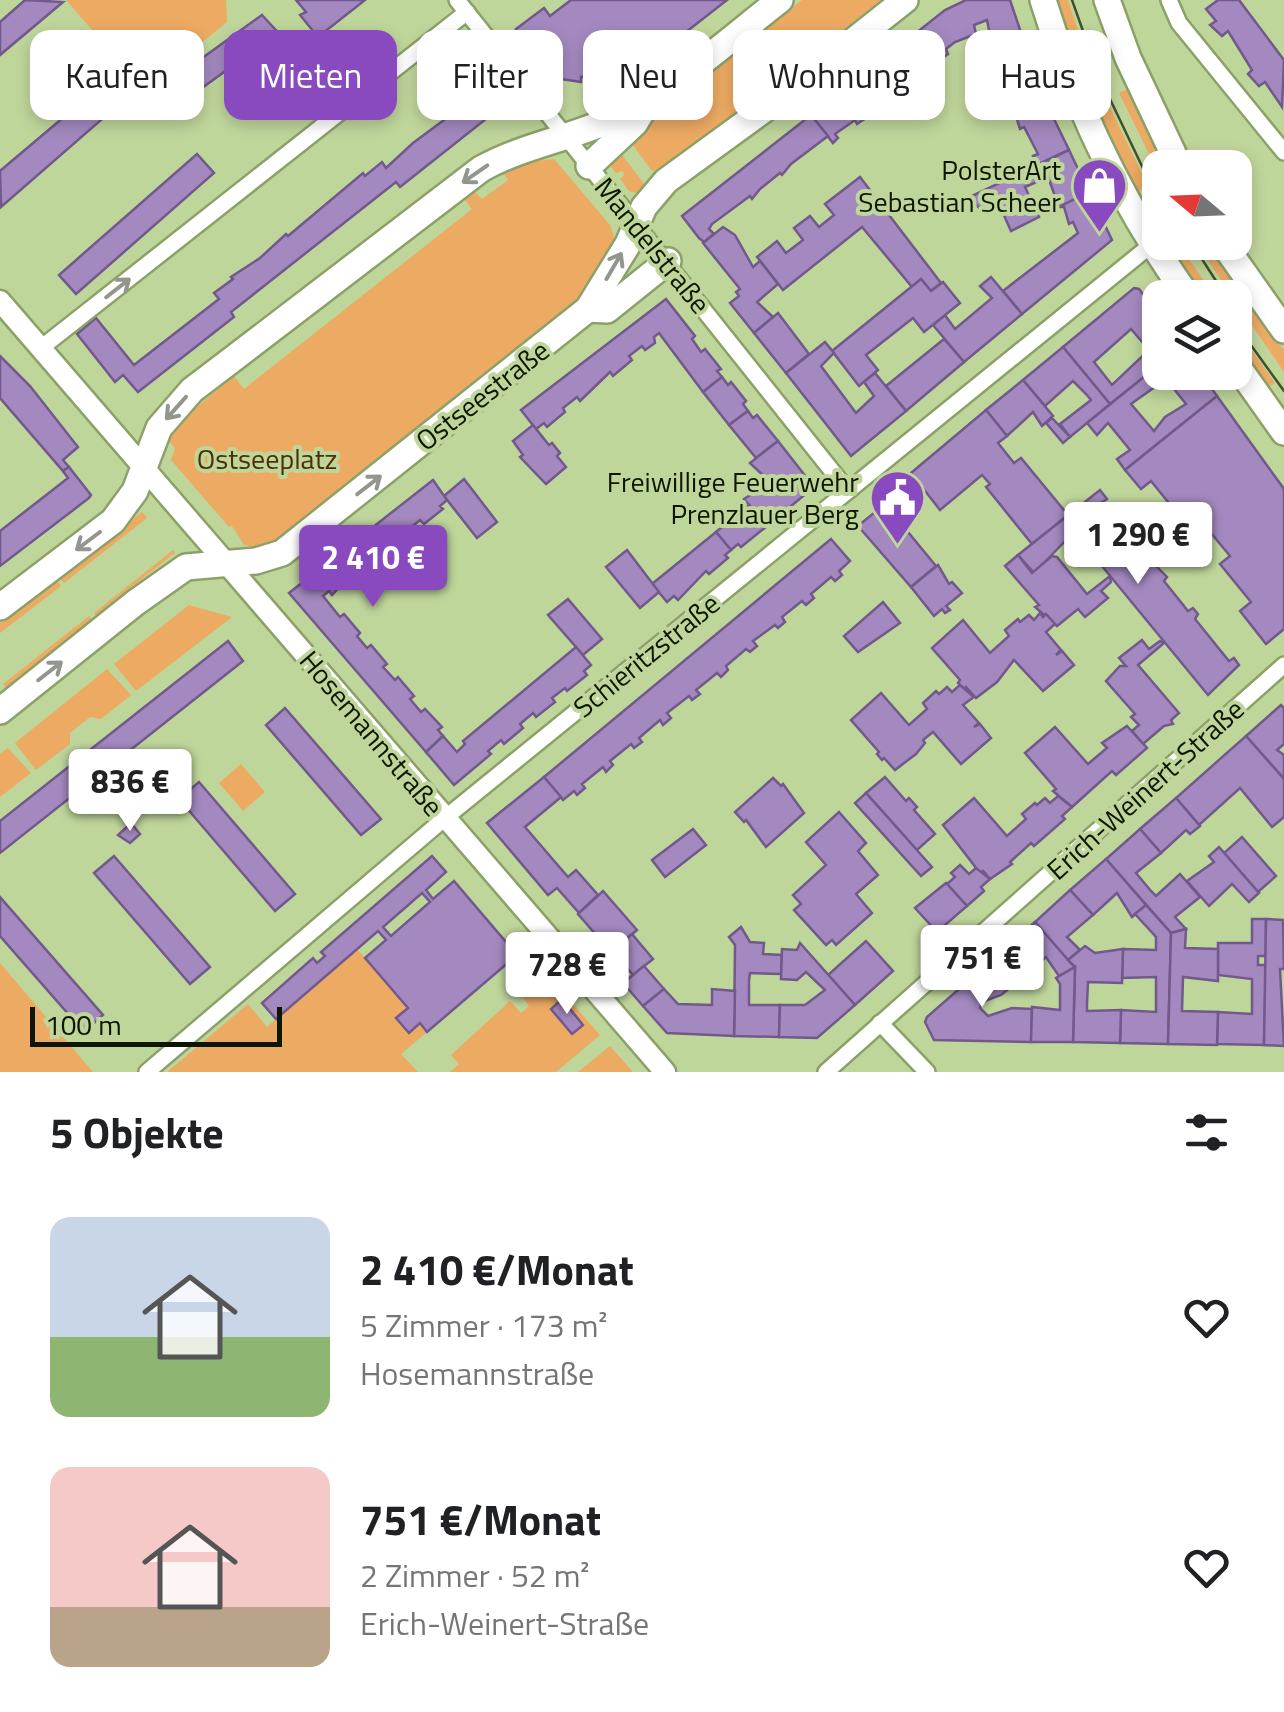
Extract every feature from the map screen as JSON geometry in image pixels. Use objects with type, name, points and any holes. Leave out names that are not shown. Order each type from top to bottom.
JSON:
[{"type":"main road","points":[[713,52],[780,0]]},
{"type":"main road","name":"Ostseestraße","points":[[0,711],[135,603],[186,568],[256,561],[282,553],[588,308],[628,244],[636,222],[666,182],[905,0]]},
{"type":"main road","points":[[1042,0],[1081,104],[1142,228]]},
{"type":"main road","points":[[1106,0],[1128,58],[1171,150]]},
{"type":"main road","points":[[0,606],[113,521],[135,492],[158,428],[192,390],[481,169],[520,150],[611,120]]},
{"type":"main road","points":[[589,166],[637,120]]},
{"type":"main road","points":[[1235,260],[1284,330]]},
{"type":"main road","points":[[588,308],[607,310],[668,261]]},
{"type":"main road","points":[[1252,386],[1284,432]]},
{"type":"street","points":[[1169,0],[1179,23],[1284,152]]},
{"type":"street","name":"Mandelstraße","points":[[462,6],[848,491]]},
{"type":"street","points":[[41,348],[462,6]]},
{"type":"street","name":"Schieritzstraße","points":[[147,1072],[445,818],[1142,253]]},
{"type":"street","name":"Hosemannstraße","points":[[0,301],[664,1072]]},
{"type":"street","name":"Erich-Weinert-Straße","points":[[826,1072],[1284,665]]},
{"type":"street","points":[[880,1023],[927,1072]]},
{"type":"green space","points":[[66,0],[226,0],[227,22],[204,41],[204,30],[92,30]]},
{"type":"green space","points":[[802,0],[881,0],[842,30],[764,30]]},
{"type":"green space","points":[[1053,0],[1068,0],[1078,30],[1064,30]]},
{"type":"green space","points":[[733,54],[733,115],[660,172],[651,170],[632,144],[634,132],[649,120],[713,120],[713,70]]},
{"type":"green space","points":[[1130,88],[1161,150],[1147,150],[1119,93]]},
{"type":"green space","points":[[1111,109],[1142,174],[1142,189],[1135,193],[1100,120],[1111,120]]},
{"type":"green space","points":[[616,147],[645,185],[635,193],[620,179],[623,171],[616,173],[605,159]]},
{"type":"green space","name":"Ostseeplatz","points":[[554,159],[610,225],[615,240],[604,269],[588,294],[556,326],[269,547],[257,551],[244,545],[232,526],[171,460],[175,448],[168,440],[193,410],[234,376],[244,389],[472,209],[462,196],[472,189],[482,199],[508,180],[501,170],[515,164]]},
{"type":"green space","points":[[1173,260],[1190,260],[1203,280],[1186,280]]},
{"type":"green space","points":[[1208,260],[1219,260],[1234,280],[1221,280]]},
{"type":"green space","points":[[1252,306],[1284,350],[1284,372],[1252,325]]},
{"type":"green space","points":[[1252,351],[1275,383],[1265,389],[1252,372]]},
{"type":"green space","points":[[142,512],[147,518],[64,583],[59,577]]},
{"type":"green space","points":[[173,550],[175,553],[115,600],[98,619],[94,613]]},
{"type":"green space","points":[[56,579],[61,586],[0,633],[0,623]]},
{"type":"green space","points":[[189,605],[232,617],[136,691],[114,664]]},
{"type":"green space","points":[[89,616],[94,622],[8,689],[3,684]]},
{"type":"green space","points":[[107,669],[131,695],[101,719],[90,717],[70,733],[70,744],[36,770],[15,743]]},
{"type":"green space","points":[[8,748],[31,773],[0,797],[0,754]]},
{"type":"green space","points":[[241,764],[265,792],[243,811],[219,783]]},
{"type":"green space","points":[[357,949],[408,1008],[397,1017],[420,1023],[427,1032],[401,1054],[418,1072],[167,1072],[248,1004],[267,1027]]},
{"type":"green space","points":[[0,963],[93,1072],[0,1072]]},
{"type":"green space","points":[[544,972],[600,1035],[556,1072],[450,1072],[459,1064],[451,1055],[510,1001],[521,1013],[529,1006],[520,993]]},
{"type":"green space","points":[[610,1046],[633,1072],[578,1072]]},
{"type":"building","points":[[25,0],[63,2],[0,55],[0,22]]},
{"type":"building","points":[[296,0],[365,0],[327,30],[312,30],[300,15],[306,12]]},
{"type":"building","points":[[571,0],[727,0],[689,30],[583,30],[581,82],[563,79],[563,30],[516,29],[544,8],[550,16]]},
{"type":"building","points":[[966,0],[1010,0],[1020,30],[989,30],[987,20],[974,25],[975,30],[965,30],[965,38],[946,49],[945,56],[945,30],[920,30],[945,10]]},
{"type":"building","points":[[1218,0],[1239,0],[1284,60],[1282,107],[1265,82],[1259,86],[1248,74],[1252,70],[1228,31],[1222,36],[1210,25],[1216,21],[1206,9]]},
{"type":"building","points":[[262,15],[276,30],[241,30]]},
{"type":"building","points":[[224,42],[224,72],[204,87],[204,57]]},
{"type":"building","points":[[60,120],[101,120],[1,207],[0,171]]},
{"type":"building","points":[[444,120],[485,120],[400,187],[396,182],[231,312],[234,317],[138,392],[123,375],[115,382],[77,334],[96,318],[134,365],[219,299],[214,293],[231,277],[288,236],[363,173],[365,176],[382,162],[386,168]]},
{"type":"building","points":[[805,120],[815,120],[828,136],[752,199],[750,196],[712,224],[709,229],[714,234],[704,242],[682,216]]},
{"type":"building","points":[[815,120],[855,120],[835,134],[838,138],[833,143]]},
{"type":"building","points":[[1017,120],[1055,120],[1069,150],[1037,165],[1033,156],[1038,154],[1024,127],[1020,129]]},
{"type":"building","points":[[1069,150],[1089,192],[1059,207],[1048,177],[1025,187],[1039,217],[1011,231],[995,199],[979,208],[974,202],[972,196]]},
{"type":"building","points":[[197,154],[214,173],[76,294],[59,275]]},
{"type":"building","points":[[860,177],[941,283],[931,291],[921,279],[912,287],[862,227],[783,290],[757,257],[777,241],[786,253],[803,240],[794,228],[810,216],[819,227],[834,215],[825,204]]},
{"type":"building","points":[[1089,192],[1112,240],[1022,314],[1003,291],[1078,233],[1073,222],[1069,224],[1064,207],[1059,207]]},
{"type":"building","points":[[723,227],[735,235],[753,267],[760,261],[778,284],[757,302],[773,317],[754,333],[730,303],[739,296],[736,292],[740,289],[703,243]]},
{"type":"building","points":[[991,277],[1022,314],[964,362],[933,325],[945,315],[955,329],[992,298],[980,286]]},
{"type":"building","points":[[921,279],[931,291],[943,282],[960,303],[924,332],[913,318],[866,355],[878,370],[859,386],[832,351]]},
{"type":"building","points":[[1134,288],[1139,289],[1142,342],[1131,329],[1094,362],[1112,385],[1142,357],[1142,378],[1110,404],[1063,347]]},
{"type":"building","points":[[666,299],[695,336],[692,339],[701,352],[705,349],[721,369],[717,371],[722,377],[703,392],[659,333],[654,337],[655,343],[645,350],[642,346],[629,356],[632,360],[613,376],[610,372],[580,401],[577,397],[563,408],[565,412],[547,427],[544,423],[536,429],[521,410]]},
{"type":"building","points":[[778,313],[809,354],[786,373],[754,333]]},
{"type":"building","points":[[944,339],[964,362],[906,411],[886,386]]},
{"type":"building","points":[[825,342],[834,353],[821,366],[856,413],[874,396],[864,382],[875,373],[906,411],[851,456],[786,373]]},
{"type":"building","points":[[1063,347],[1110,404],[1070,437],[1060,424],[1091,400],[1073,381],[1045,406],[1023,380]]},
{"type":"building","points":[[0,356],[30,386],[78,447],[63,460],[69,467],[63,471],[0,398]]},
{"type":"building","points":[[722,377],[746,401],[743,404],[748,411],[729,425],[703,392]]},
{"type":"building","points":[[1142,379],[1142,390],[1151,390],[1131,404],[1154,431],[1165,417],[1186,404],[1175,390],[1213,390],[1217,396],[1125,470],[1117,459],[1130,450],[1108,423],[1097,435],[1087,423]]},
{"type":"building","points":[[1023,380],[1053,416],[1042,426],[1033,412],[1007,436],[986,410]]},
{"type":"building","points":[[1217,396],[1284,489],[1284,629],[1266,644],[1240,611],[1251,602],[1220,564],[1230,556],[1192,510],[1181,518],[1151,481],[1141,489],[1125,470]]},
{"type":"building","points":[[986,410],[1007,436],[998,443],[1014,463],[1021,458],[1068,515],[1032,544],[986,487],[990,484],[982,475],[940,510],[911,473]]},
{"type":"building","points":[[748,411],[753,418],[757,415],[778,441],[756,458],[729,425]]},
{"type":"building","points":[[1052,418],[1070,437],[1063,443],[1046,423]]},
{"type":"building","points":[[533,425],[560,453],[557,456],[566,467],[546,484],[520,457],[523,455],[513,441]]},
{"type":"building","points":[[778,441],[814,487],[767,526],[744,499],[770,482],[750,463]]},
{"type":"building","points":[[69,467],[91,495],[89,498],[0,566],[0,531],[68,478],[63,471]]},
{"type":"building","points":[[464,479],[497,522],[477,538],[444,496]]},
{"type":"building","points":[[433,480],[447,500],[440,506],[443,509],[424,524],[420,520],[407,531],[410,535],[391,550],[387,546],[358,575],[354,571],[332,595],[329,591],[323,596],[340,617],[344,614],[367,648],[371,645],[387,664],[383,667],[414,696],[410,699],[421,712],[425,709],[442,727],[438,730],[443,736],[426,752],[289,593]]},
{"type":"building","points":[[1100,490],[1107,499],[1101,503],[1119,526],[1123,523],[1129,530],[1125,534],[1167,577],[1164,581],[1188,611],[1193,608],[1198,614],[1195,619],[1229,661],[1234,658],[1239,665],[1208,695],[1074,532],[1034,573],[1018,555]]},
{"type":"building","name":"Freiwillige Feuerwehr Prenzlauer Berg","points":[[885,504],[936,566],[911,587],[858,526]]},
{"type":"building","points":[[749,505],[767,526],[741,547],[738,544],[731,550],[716,532]]},
{"type":"building","points":[[716,532],[731,550],[725,555],[728,558],[709,574],[706,571],[678,600],[674,596],[667,602],[652,584]]},
{"type":"building","points":[[831,539],[850,561],[839,571],[842,575],[835,581],[831,577],[811,594],[814,598],[806,605],[802,601],[782,617],[785,622],[778,628],[775,625],[753,641],[757,646],[750,652],[746,649],[726,666],[728,670],[721,677],[717,673],[696,690],[700,694],[692,700],[689,696],[667,713],[671,718],[663,725],[660,720],[639,738],[642,742],[634,748],[631,744],[610,761],[613,765],[606,772],[603,767],[582,784],[585,788],[577,795],[574,791],[563,800],[544,777]]},
{"type":"building","points":[[627,550],[659,592],[640,608],[606,567]]},
{"type":"building","points":[[1018,555],[1032,573],[1052,556],[1057,557],[1087,594],[1110,576],[1111,582],[1101,591],[1108,598],[1085,617],[1078,609],[1057,626],[1035,607],[1039,605],[1005,566]]},
{"type":"building","points":[[938,565],[949,584],[952,582],[962,593],[946,606],[950,610],[945,613],[942,609],[934,616],[911,587]]},
{"type":"building","points":[[568,599],[602,639],[583,655],[548,615]]},
{"type":"building","points":[[883,602],[900,623],[858,652],[844,636]]},
{"type":"building","points":[[1040,613],[1055,624],[1046,632],[1061,650],[1056,655],[1062,651],[1074,665],[1043,691],[1014,660],[997,682],[976,698],[966,687],[964,690],[932,648],[963,620],[990,653],[1009,636],[1005,630],[1018,619],[1020,622],[1029,615],[1034,620]]},
{"type":"building","points":[[1142,640],[1149,649],[1160,641],[1164,643],[1138,665],[1179,713],[1171,720],[1173,724],[1164,726],[1143,744],[1132,731],[1139,725],[1131,717],[1135,714],[1106,681],[1120,666],[1126,666],[1119,658]]},
{"type":"building","points":[[228,641],[243,661],[0,853],[0,821]]},
{"type":"building","points":[[576,647],[591,665],[584,671],[587,675],[552,698],[555,702],[536,717],[533,713],[520,724],[523,728],[504,744],[501,740],[488,751],[491,754],[454,785],[426,752],[443,736],[457,752],[465,744],[463,741]]},
{"type":"building","points":[[960,685],[974,697],[963,705],[979,723],[974,727],[980,724],[991,738],[961,764],[933,732],[923,740],[925,743],[916,754],[895,770],[882,760],[851,720],[881,693],[909,725],[927,709],[923,703],[936,691],[939,694],[947,687],[952,692]]},
{"type":"building","points":[[1281,705],[1284,744],[1277,750],[1284,755],[1284,779],[1246,736]]},
{"type":"building","points":[[285,708],[381,819],[361,835],[266,725]]},
{"type":"building","points":[[1127,726],[1147,748],[1116,775],[1112,771],[1072,807],[1053,791],[1056,789],[1025,753],[1055,727],[1088,764],[1107,748],[1102,743]]},
{"type":"building","points":[[1246,736],[1284,779],[1284,817],[1272,827],[1240,788],[1199,825],[1176,798]]},
{"type":"building","points":[[544,777],[561,797],[525,827],[568,877],[576,870],[598,895],[579,913],[557,888],[548,895],[487,823]]},
{"type":"building","points":[[885,777],[906,801],[909,798],[917,807],[914,810],[935,834],[917,850],[866,793]]},
{"type":"building","points":[[773,778],[783,784],[804,813],[766,847],[735,812]]},
{"type":"building","points":[[199,782],[295,894],[275,911],[179,799]]},
{"type":"building","points":[[866,793],[932,867],[921,876],[855,803]]},
{"type":"building","points":[[1058,796],[1072,807],[1062,816],[1065,819],[990,879],[983,871],[980,873],[943,825],[974,798],[1007,836],[1026,819],[1022,814],[1035,803],[1045,798],[1050,803]]},
{"type":"building","points":[[1176,798],[1200,826],[1190,834],[1186,830],[1161,853],[1140,829]]},
{"type":"building","points":[[839,812],[866,843],[858,851],[878,875],[856,894],[872,913],[836,945],[832,940],[826,945],[794,910],[801,904],[793,895],[826,865],[806,842]]},
{"type":"building","points":[[131,823],[140,834],[130,843],[118,835]]},
{"type":"building","points":[[693,829],[706,845],[665,877],[652,860]]},
{"type":"building","points":[[1140,829],[1161,853],[1136,873],[1151,891],[1156,896],[1180,874],[1200,897],[1175,917],[1186,929],[1171,933],[1106,859]]},
{"type":"building","points":[[1242,837],[1276,876],[1258,892],[1224,853]]},
{"type":"building","points":[[1219,847],[1259,893],[1249,902],[1232,884],[1209,906],[1187,881],[1214,862],[1209,856]]},
{"type":"building","points":[[114,856],[210,967],[190,984],[94,873]]},
{"type":"building","points":[[432,856],[446,872],[426,890],[433,899],[454,881],[517,955],[427,1032],[420,1023],[409,1033],[396,1018],[408,1008],[365,958],[386,940],[378,931],[276,1019],[262,1003],[313,958],[317,963],[325,956],[321,952]],"holes":[[[422,893],[430,902],[391,936],[383,927]]]},
{"type":"building","points":[[1106,859],[1146,905],[1132,917],[1117,893],[1093,915],[1070,890]]},
{"type":"building","points":[[960,865],[969,874],[976,868],[990,879],[981,887],[984,891],[967,906],[947,884]]},
{"type":"building","points":[[946,883],[967,906],[937,932],[915,908]]},
{"type":"building","points":[[1070,890],[1093,915],[1067,937],[1080,950],[1068,960],[1035,922]]},
{"type":"building","points":[[603,891],[637,930],[611,952],[578,914]]},
{"type":"building","points":[[0,897],[103,1015],[84,1032],[0,936]]},
{"type":"building","points":[[1146,905],[1171,933],[1168,1044],[1120,1043],[1121,1010],[1156,1012],[1156,977],[1122,978],[1123,949],[1156,950],[1156,937],[1135,914]]},
{"type":"building","points":[[1252,919],[1266,919],[1266,956],[1258,956],[1258,965],[1266,965],[1264,1045],[1217,1044],[1218,1012],[1252,1014],[1252,979],[1218,975],[1218,943],[1252,943]]},
{"type":"building","points":[[1266,919],[1283,920],[1284,969],[1280,969],[1284,1046],[1264,1045]]},
{"type":"building","points":[[1035,922],[1075,967],[1059,976],[1046,957],[1021,979],[999,954]]},
{"type":"building","points":[[741,927],[750,942],[764,943],[763,954],[782,955],[781,974],[750,973],[749,981],[749,1005],[780,1005],[779,1037],[734,1036],[735,945],[729,937]]},
{"type":"building","points":[[1186,929],[1185,948],[1218,949],[1218,981],[1183,977],[1182,1011],[1218,1012],[1217,1045],[1168,1044],[1171,933]]},
{"type":"building","points":[[632,934],[653,959],[633,975],[612,951]]},
{"type":"building","points":[[866,941],[893,971],[855,1005],[828,975]]},
{"type":"building","points":[[800,943],[855,1005],[817,1038],[779,1037],[780,1005],[805,1005],[825,990],[806,972],[797,980],[781,979],[782,949],[797,950]]},
{"type":"building","points":[[1085,946],[1095,953],[1123,949],[1122,983],[1088,982],[1087,1004],[1087,1011],[1121,1010],[1120,1043],[1073,1042],[1075,967],[1068,960]]},
{"type":"building","points":[[999,954],[1021,979],[1001,995],[982,1002],[980,1008],[988,1016],[1012,1008],[1032,1009],[1031,1042],[934,1040],[925,1022],[927,1017]]},
{"type":"building","points":[[644,966],[664,989],[643,1006],[623,983]]},
{"type":"building","points":[[1075,967],[1073,1042],[1031,1042],[1032,1007],[1060,1010],[1060,984],[1056,978]]},
{"type":"building","points":[[664,989],[678,1004],[712,1005],[712,989],[735,991],[734,1036],[667,1033],[643,1006]]},
{"type":"building","points":[[562,999],[583,1025],[572,1034],[551,1009]]},
{"type":"tram line","points":[[1072,0],[1099,76],[1142,166]]},
{"type":"tram line","points":[[1203,260],[1215,280]]},
{"type":"tram line","points":[[1252,347],[1284,391]]},
{"type":"place","name":"PolsterArt Sebastian Scheer","points":[[1100,234]]},
{"type":"place","name":"Freiwillige Feuerwehr Prenzlauer Berg","points":[[898,546]]}]
